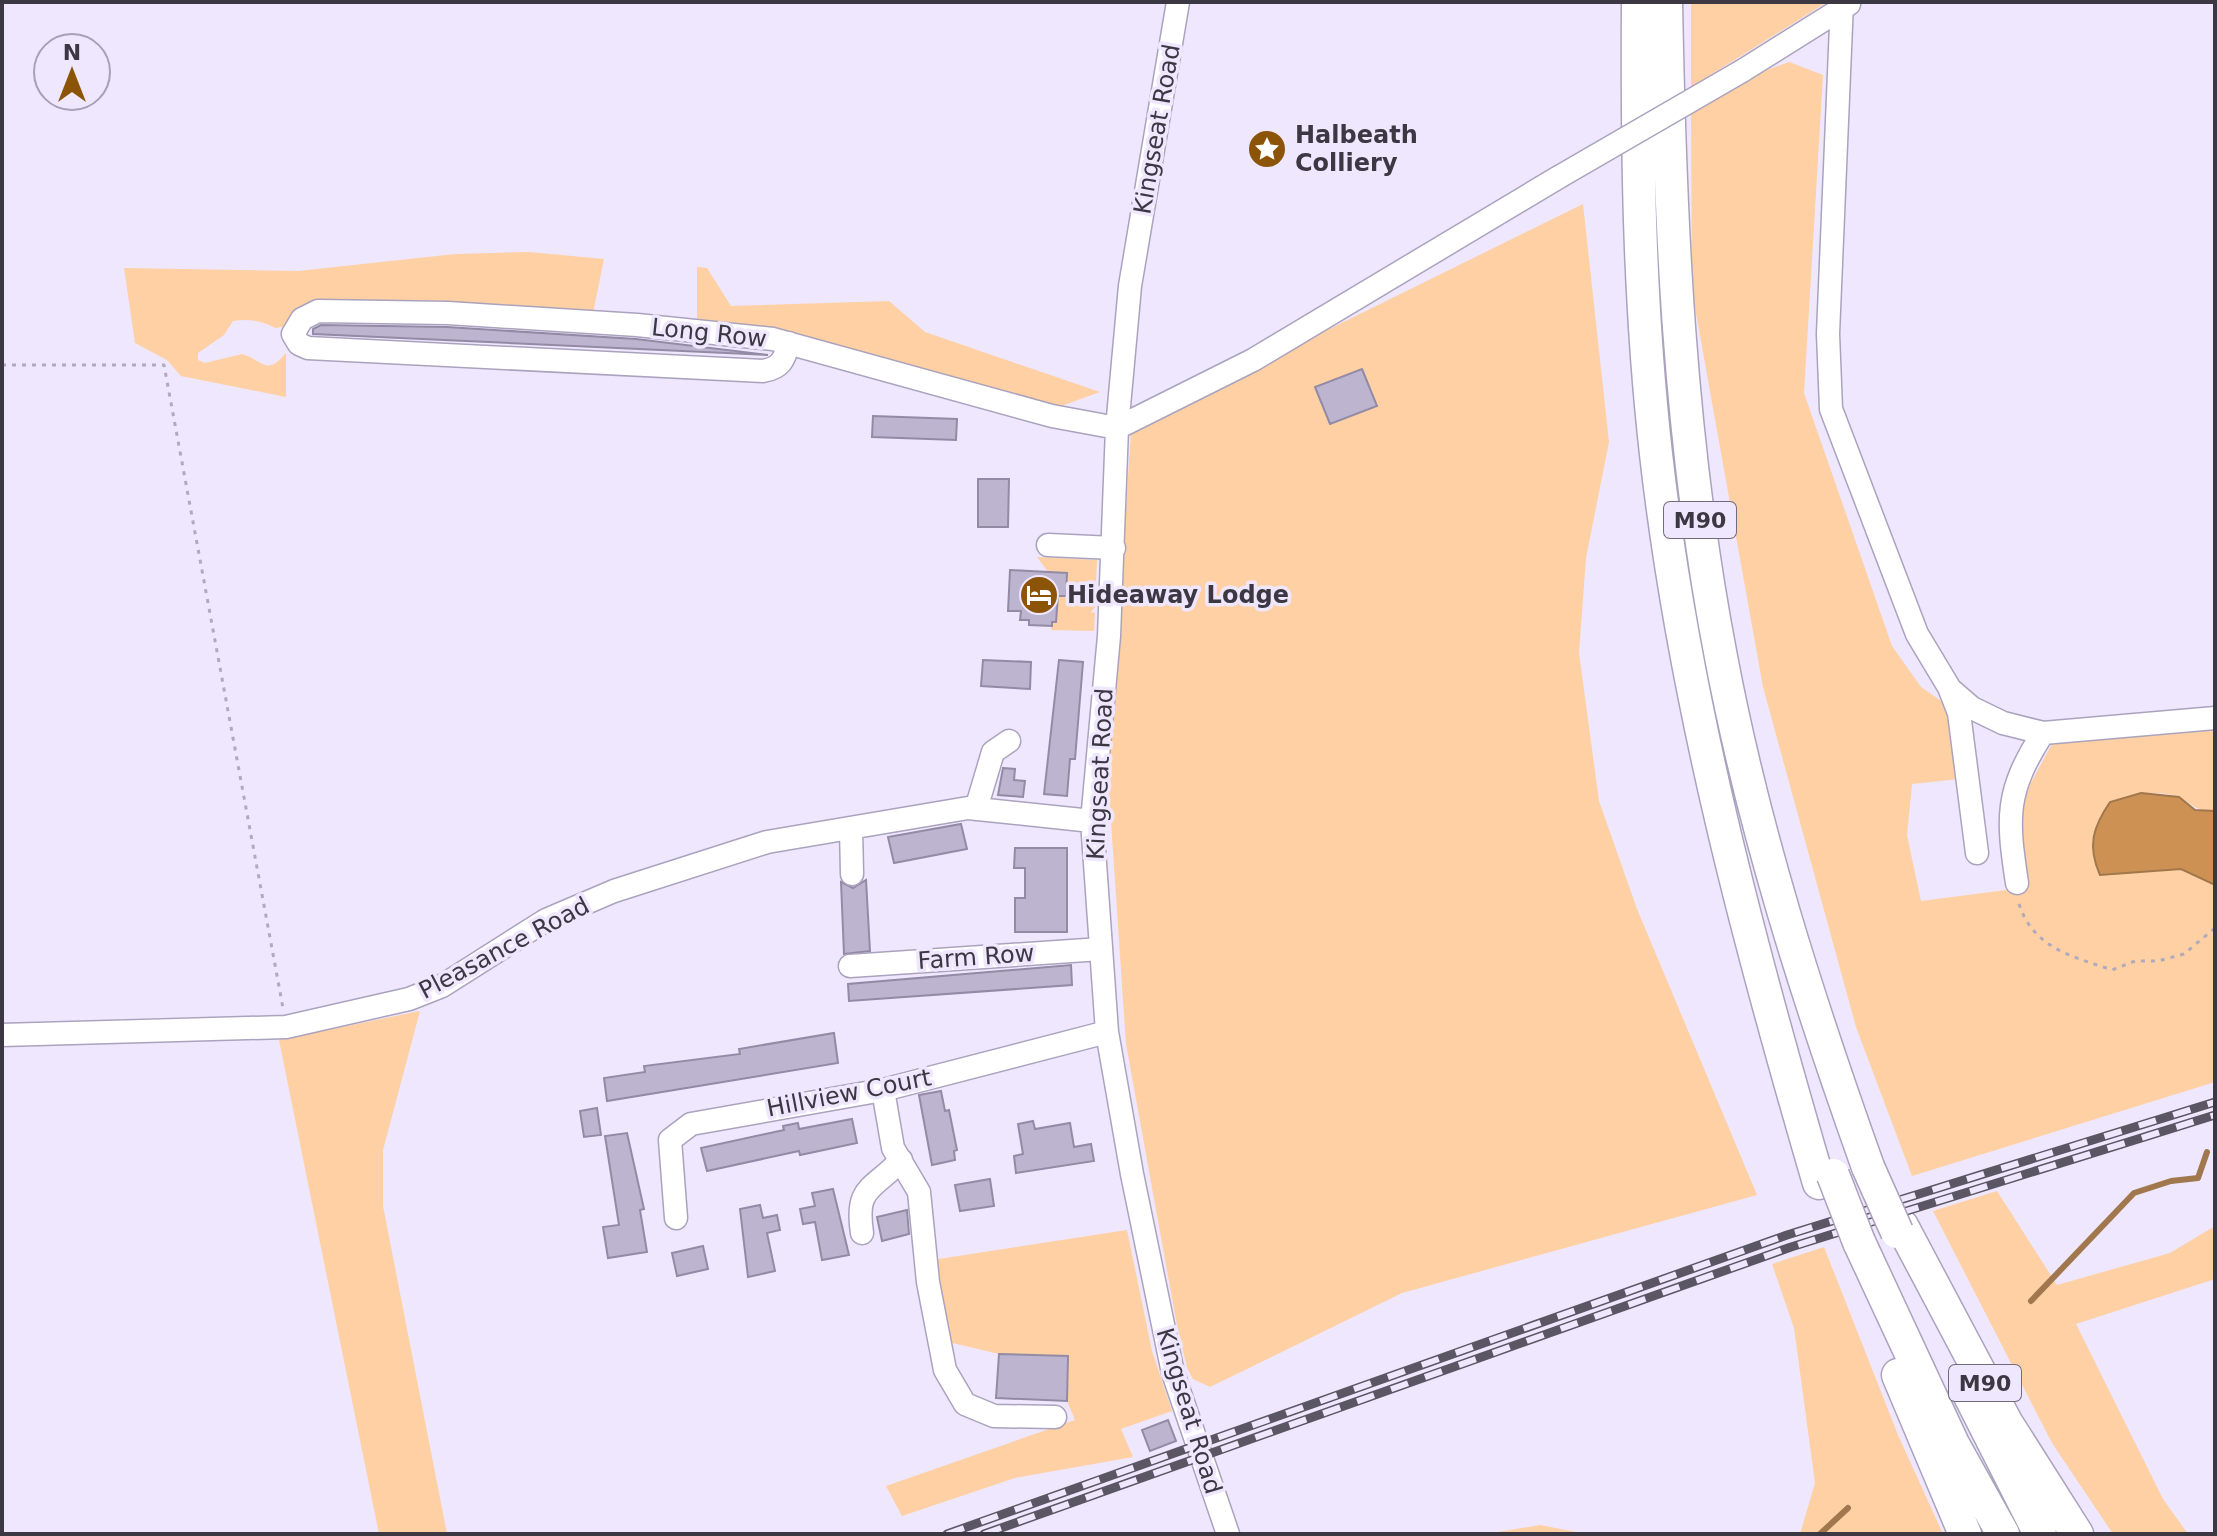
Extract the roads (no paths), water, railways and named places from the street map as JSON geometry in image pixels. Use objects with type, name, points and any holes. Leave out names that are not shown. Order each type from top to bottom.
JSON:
[{"type":"highway","name":"M90","points":[[1638,2],[1637,197],[1643,315],[1656,455],[1695,698],[1741,894],[1826,1179],[1965,1534]]},
{"type":"highway","name":"M90","points":[[1666,2],[1676,313],[1691,459],[1721,656],[1743,761],[1772,877],[1818,1026],[1872,1166],[1988,1437],[2040,1534]]},
{"type":"highway","name":"M90","points":[[1900,1229],[2006,1422],[2077,1534]]},
{"type":"highway","name":"M90","points":[[1852,1246],[1953,1444],[2003,1534]]},
{"type":"street","name":"Kingseat Road","points":[[1178,2],[1130,286],[1117,428],[1114,548],[1092,821],[1107,1032],[1163,1336],[1228,1534]]},
{"type":"street","points":[[1117,428],[1253,360],[1745,70],[1846,4]]},
{"type":"street","points":[[1846,4],[1828,334],[1831,409],[1917,634],[1950,689],[1959,713],[1977,853]]},
{"type":"street","name":"Long Row","points":[[789,343],[783,362],[775,369],[763,371],[308,348],[295,340],[297,327],[308,314],[318,311],[448,313],[705,330],[789,343],[1098,428],[1117,428]]},
{"type":"street","points":[[1048,545],[1114,548]]},
{"type":"street","points":[[1950,689],[1972,708],[2003,723],[2043,733],[2215,718]]},
{"type":"street","points":[[2017,883],[2009,834],[2010,808],[2025,762],[2043,733]]},
{"type":"street","points":[[976,809],[993,752],[1009,741]]},
{"type":"street","name":"Pleasance Road","points":[[2,1035],[286,1027],[409,999],[442,986],[546,920],[614,891],[767,842],[976,809],[1092,821]]},
{"type":"street","points":[[842,829],[852,874]]},
{"type":"street","name":"Farm Row","points":[[850,966],[1101,949]]},
{"type":"street","name":"Hillview Court","points":[[676,1218],[670,1140],[691,1124],[883,1090],[1107,1032]]},
{"type":"street","points":[[883,1090],[893,1148],[919,1192],[938,1341],[945,1370],[965,1404],[994,1416],[1055,1417]]},
{"type":"street","points":[[862,1233],[858,1206],[862,1195],[901,1160]]},
{"type":"waterway","points":[[2031,1301],[2134,1193],[2171,1181],[2198,1178],[2207,1152]]},
{"type":"waterway","points":[[1820,1534],[1848,1508]]},
{"type":"railway","points":[[947,1534],[1787,1235],[2215,1102]]},
{"type":"railway","points":[[984,1534],[1791,1247],[2215,1115]]},
{"type":"place","name":"Halbeath Colliery","points":[[1267,149]]},
{"type":"place","name":"Hideaway Lodge","points":[[1039,595]]}]
